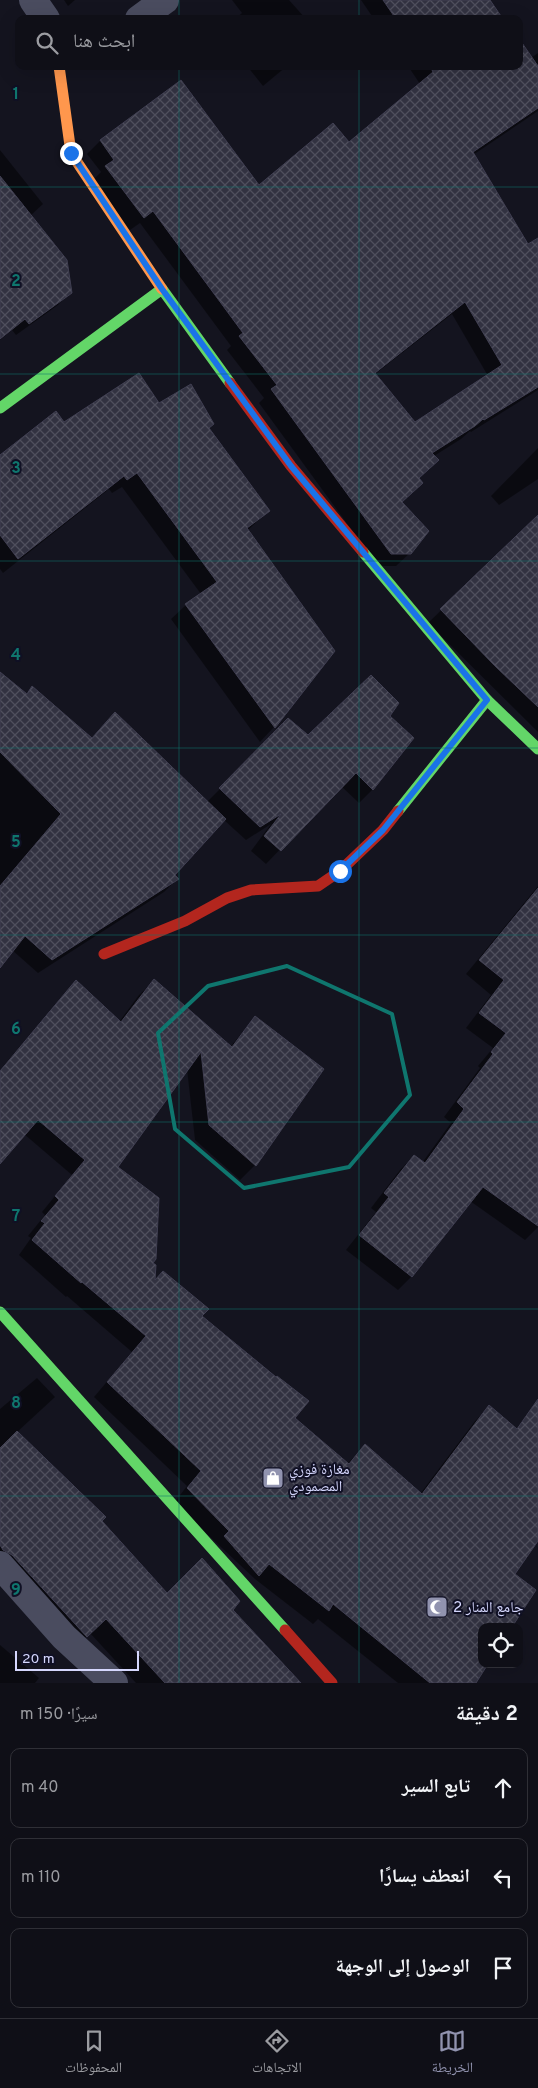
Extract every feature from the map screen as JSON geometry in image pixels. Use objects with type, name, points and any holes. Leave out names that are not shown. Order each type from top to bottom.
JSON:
[{"type":"street","points":[[33,0],[43,15]]},
{"type":"street","points":[[144,15],[165,0]]},
{"type":"street","points":[[64,70],[71,153],[162,289],[291,466],[487,700],[538,748]]},
{"type":"street","points":[[0,408],[162,289]]},
{"type":"street","points":[[104,954],[185,921],[227,898],[251,890],[318,886],[340,871],[383,830],[487,700]]},
{"type":"street","points":[[0,1312],[213,1547],[332,1683]]},
{"type":"street","points":[[0,1565],[64,1637],[114,1683]]},
{"type":"highlighted area","points":[[287,966],[392,1014],[410,1095],[349,1167],[244,1188],[175,1129],[158,1033],[208,986]]},
{"type":"building","points":[[383,0],[490,0],[500,15],[393,15]]},
{"type":"building","points":[[523,44],[538,66],[538,108],[473,152],[528,244],[538,238],[538,387],[483,419],[432,453],[439,460],[419,478],[423,483],[402,502],[429,531],[411,554],[391,554],[271,389],[277,385],[239,336],[243,333],[153,211],[144,218],[105,166],[114,160],[100,140],[181,80],[259,185],[333,123],[349,142],[433,72],[432,70],[523,70]],"holes":[[[465,302],[502,365],[415,422],[375,373]]]},
{"type":"building","points":[[0,176],[67,260],[72,293],[29,324],[25,319],[0,339]]},
{"type":"building","points":[[139,373],[159,403],[191,384],[214,424],[209,428],[270,511],[247,528],[335,651],[275,728],[185,604],[217,582],[137,473],[127,480],[124,476],[18,559],[0,535],[0,455],[56,411],[64,422]]},
{"type":"building","points":[[538,515],[538,707],[440,609]]},
{"type":"building","points":[[0,672],[27,694],[32,686],[92,738],[115,712],[226,819],[175,875],[179,879],[52,960],[25,936],[0,968],[0,886],[61,814],[0,752]]},
{"type":"building","points":[[371,675],[399,703],[390,716],[414,738],[373,790],[356,773],[281,851],[264,836],[281,814],[260,827],[219,788],[288,718],[308,735]]},
{"type":"building","points":[[538,888],[538,1226],[483,1187],[412,1277],[359,1235],[389,1197],[384,1193],[414,1155],[425,1163],[464,1109],[457,1102],[493,1054],[491,1052],[506,1033],[479,1013],[504,980],[479,960]]},
{"type":"building","points":[[154,979],[232,1047],[255,1016],[324,1069],[256,1166],[209,1125],[201,1052],[118,1167],[159,1198],[156,1259],[153,1263],[156,1265],[155,1280],[163,1271],[209,1309],[202,1316],[276,1377],[309,1401],[295,1418],[349,1464],[365,1444],[422,1494],[489,1405],[517,1429],[538,1399],[538,1541],[515,1574],[536,1590],[515,1623],[478,1623],[478,1668],[485,1668],[476,1683],[430,1683],[333,1604],[329,1611],[269,1564],[259,1576],[224,1536],[229,1531],[187,1488],[201,1471],[107,1382],[146,1336],[32,1240],[45,1223],[41,1221],[59,1200],[55,1196],[85,1160],[38,1120],[0,1164],[0,1071],[76,980],[121,1022]]},
{"type":"building","points":[[17,1431],[106,1517],[102,1521],[167,1593],[202,1558],[240,1601],[233,1610],[301,1683],[165,1683],[106,1619],[87,1637],[12,1555],[3,1550],[0,1545],[0,1448]]},
{"type":"traffic: fast","points":[[0,408],[162,289],[230,383]]},
{"type":"traffic: fast","points":[[363,552],[487,700],[538,749]]},
{"type":"traffic: fast","points":[[398,811],[487,700]]},
{"type":"traffic: fast","points":[[0,1312],[285,1630]]},
{"type":"traffic: slow","points":[[60,70],[71,153],[162,289]]},
{"type":"traffic: jam","points":[[230,383],[291,466],[363,552]]},
{"type":"traffic: jam","points":[[104,954],[185,921],[227,898],[251,890],[318,886],[340,871],[383,830],[398,811]]},
{"type":"traffic: jam","points":[[285,1630],[332,1683]]},
{"type":"place","name":"مغازة فوزي المصمودي","points":[[273,1478]]},
{"type":"place","name":"جامع المنار 2","points":[[437,1607]]},
{"type":"route","points":[[71,153],[162,289],[291,466],[487,700],[383,830],[340,871]]}]
